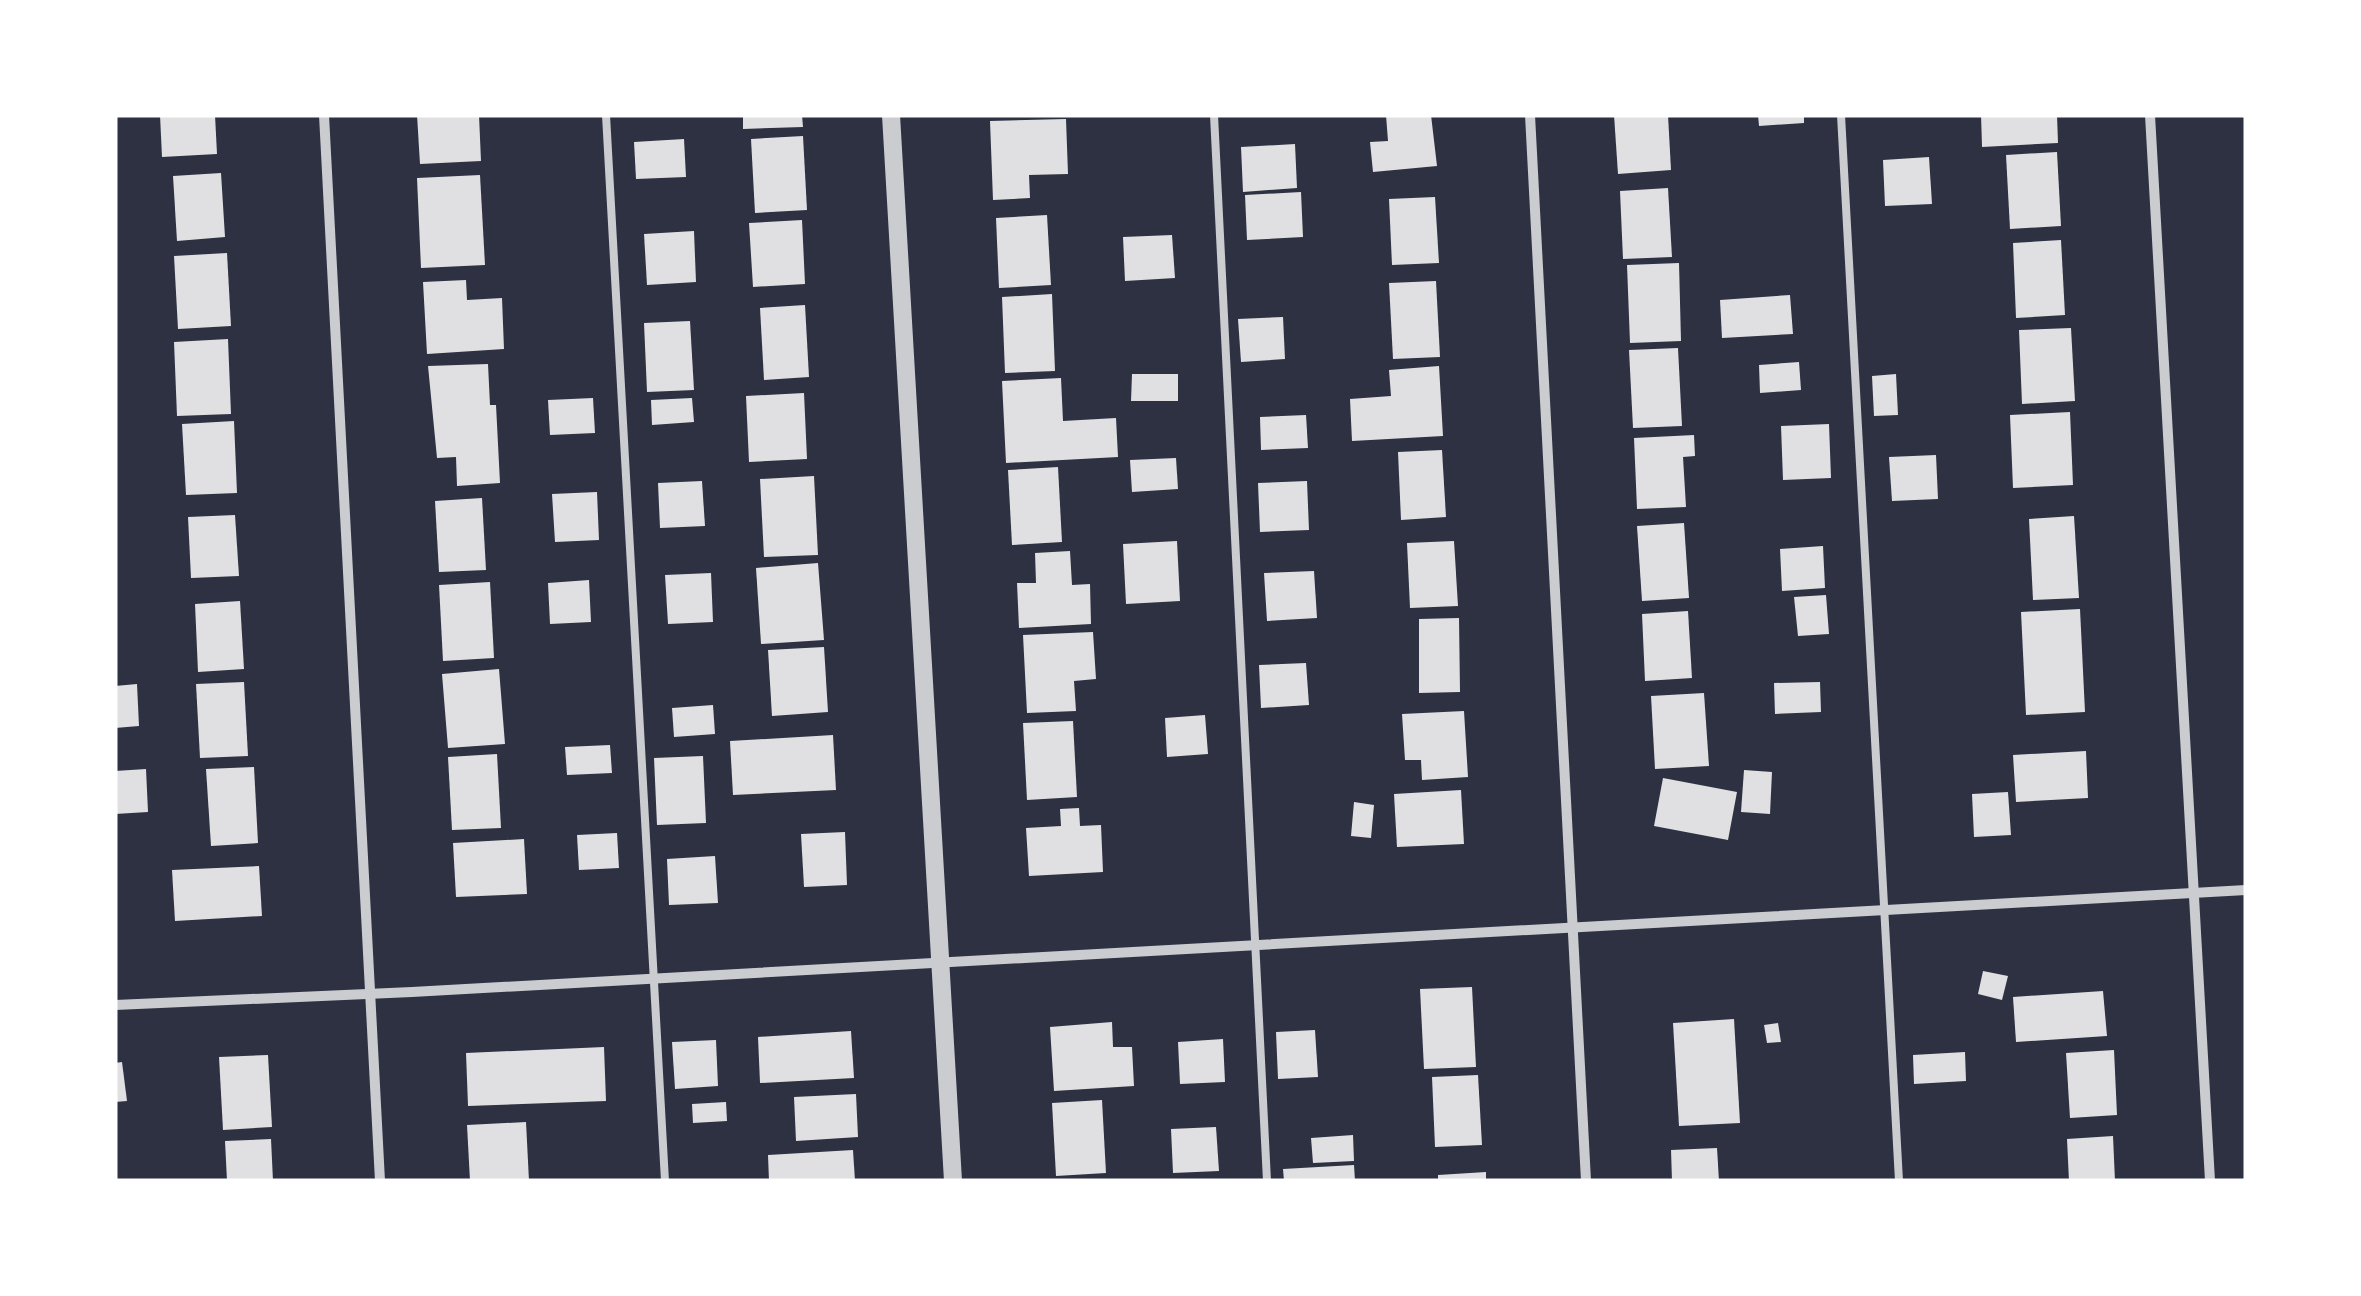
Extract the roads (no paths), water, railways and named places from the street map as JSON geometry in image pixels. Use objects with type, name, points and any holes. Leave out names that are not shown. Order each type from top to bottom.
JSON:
[{"type":"street","points":[[324,115],[380,1181]]},
{"type":"street","points":[[891,115],[954,1181]]},
{"type":"street","points":[[1530,115],[1586,1181]]},
{"type":"street","points":[[2150,115],[2210,1181]]},
{"type":"street","points":[[115,1006],[2246,890]]},
{"type":"lane","points":[[606,115],[665,1181]]},
{"type":"lane","points":[[1214,115],[1267,1181]]},
{"type":"lane","points":[[1840,115],[1900,1181]]}]
